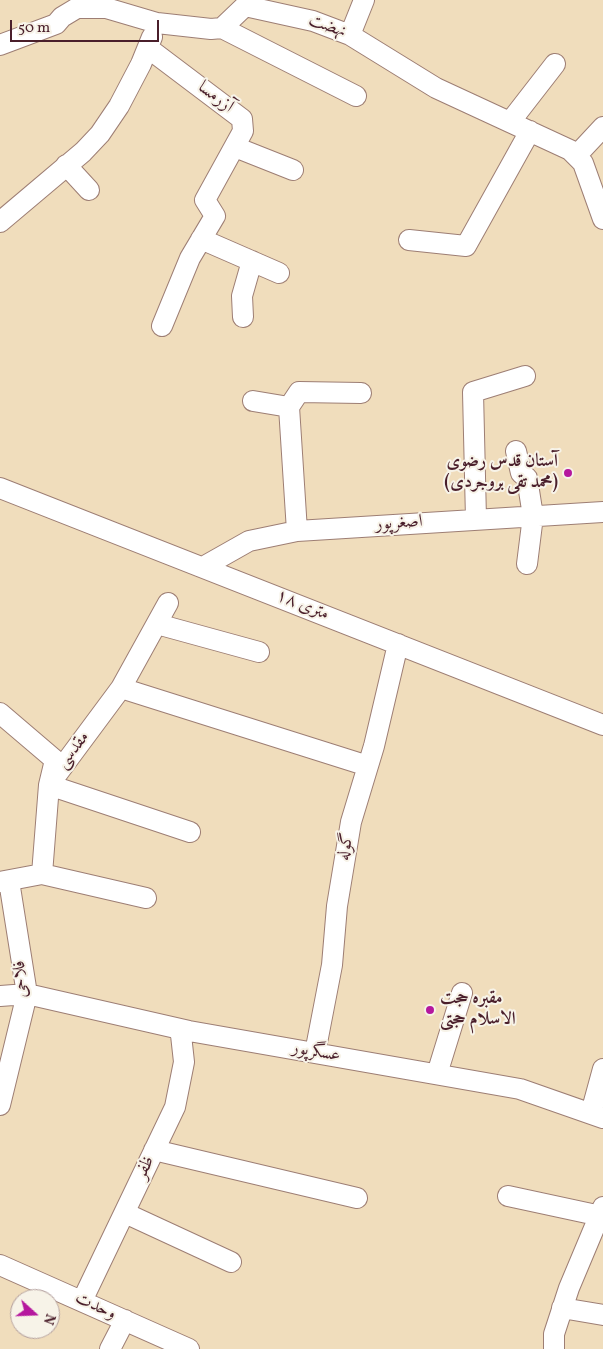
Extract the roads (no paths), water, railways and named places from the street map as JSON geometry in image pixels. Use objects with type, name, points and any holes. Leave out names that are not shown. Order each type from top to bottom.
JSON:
[{"type":"street","points":[[56,24],[57,0]]},
{"type":"street","points":[[350,35],[364,0]]},
{"type":"street","name":"نهضت","points":[[222,28],[245,3],[313,20],[350,35],[436,88],[570,150],[583,163],[603,219]]},
{"type":"street","points":[[0,45],[56,24],[62,17],[77,8],[107,4],[157,23],[195,28],[222,28],[356,96]]},
{"type":"street","points":[[0,222],[83,152],[100,134],[119,106],[148,48],[157,23]]},
{"type":"street","name":"آزرمسا","points":[[148,48],[242,119],[243,131],[205,200],[215,216],[202,239]]},
{"type":"street","points":[[510,122],[555,64]]},
{"type":"street","points":[[576,156],[603,127]]},
{"type":"street","points":[[409,240],[466,246],[530,131]]},
{"type":"street","points":[[235,147],[293,170]]},
{"type":"street","points":[[66,165],[89,190]]},
{"type":"street","points":[[162,326],[190,258],[202,239],[279,273]]},
{"type":"street","points":[[242,317],[242,296],[252,261]]},
{"type":"street","points":[[476,519],[473,392],[525,376]]},
{"type":"street","points":[[297,531],[288,407],[299,392],[361,392]]},
{"type":"street","points":[[253,401],[288,407]]},
{"type":"street","points":[[516,451],[521,473],[527,478],[533,516],[527,564]]},
{"type":"street","name":"۱۸ متری","points":[[0,488],[603,725]]},
{"type":"street","name":"اصغرپور","points":[[203,567],[249,541],[297,531],[603,512]]},
{"type":"street","name":"مقدسی","points":[[42,874],[49,785],[121,688],[168,604]]},
{"type":"street","points":[[157,624],[259,652]]},
{"type":"street","name":"گوله","points":[[314,1053],[332,965],[336,906],[351,822],[368,766],[398,644]]},
{"type":"street","points":[[121,688],[368,766]]},
{"type":"street","points":[[0,713],[55,760],[49,785],[190,832]]},
{"type":"street","points":[[4,882],[42,874],[146,898]]},
{"type":"street","name":"فلاحی","points":[[0,1105],[27,994],[4,882]]},
{"type":"street","points":[[437,1074],[462,993]]},
{"type":"street","name":"عسگرپور","points":[[0,996],[27,994],[178,1029],[520,1089],[597,1115]]},
{"type":"street","name":"ظفر","points":[[82,1301],[174,1107],[184,1062],[181,1035],[178,1029]]},
{"type":"street","points":[[597,1115],[603,1069]]},
{"type":"street","points":[[154,1150],[356,1198]]},
{"type":"street","points":[[508,1196],[602,1212],[569,1288],[554,1334],[554,1349]]},
{"type":"street","points":[[125,1213],[231,1262]]},
{"type":"street","name":"وحدت","points":[[0,1265],[189,1349]]},
{"type":"street","points":[[562,1308],[603,1315]]},
{"type":"street","points":[[110,1349],[124,1320]]},
{"type":"place","name":"آستان قدس رضوی (محمد تقی بروجردی)","points":[[568,473]]},
{"type":"place","name":"مقبره حجت الاسلام حجتی","points":[[430,1010]]}]
